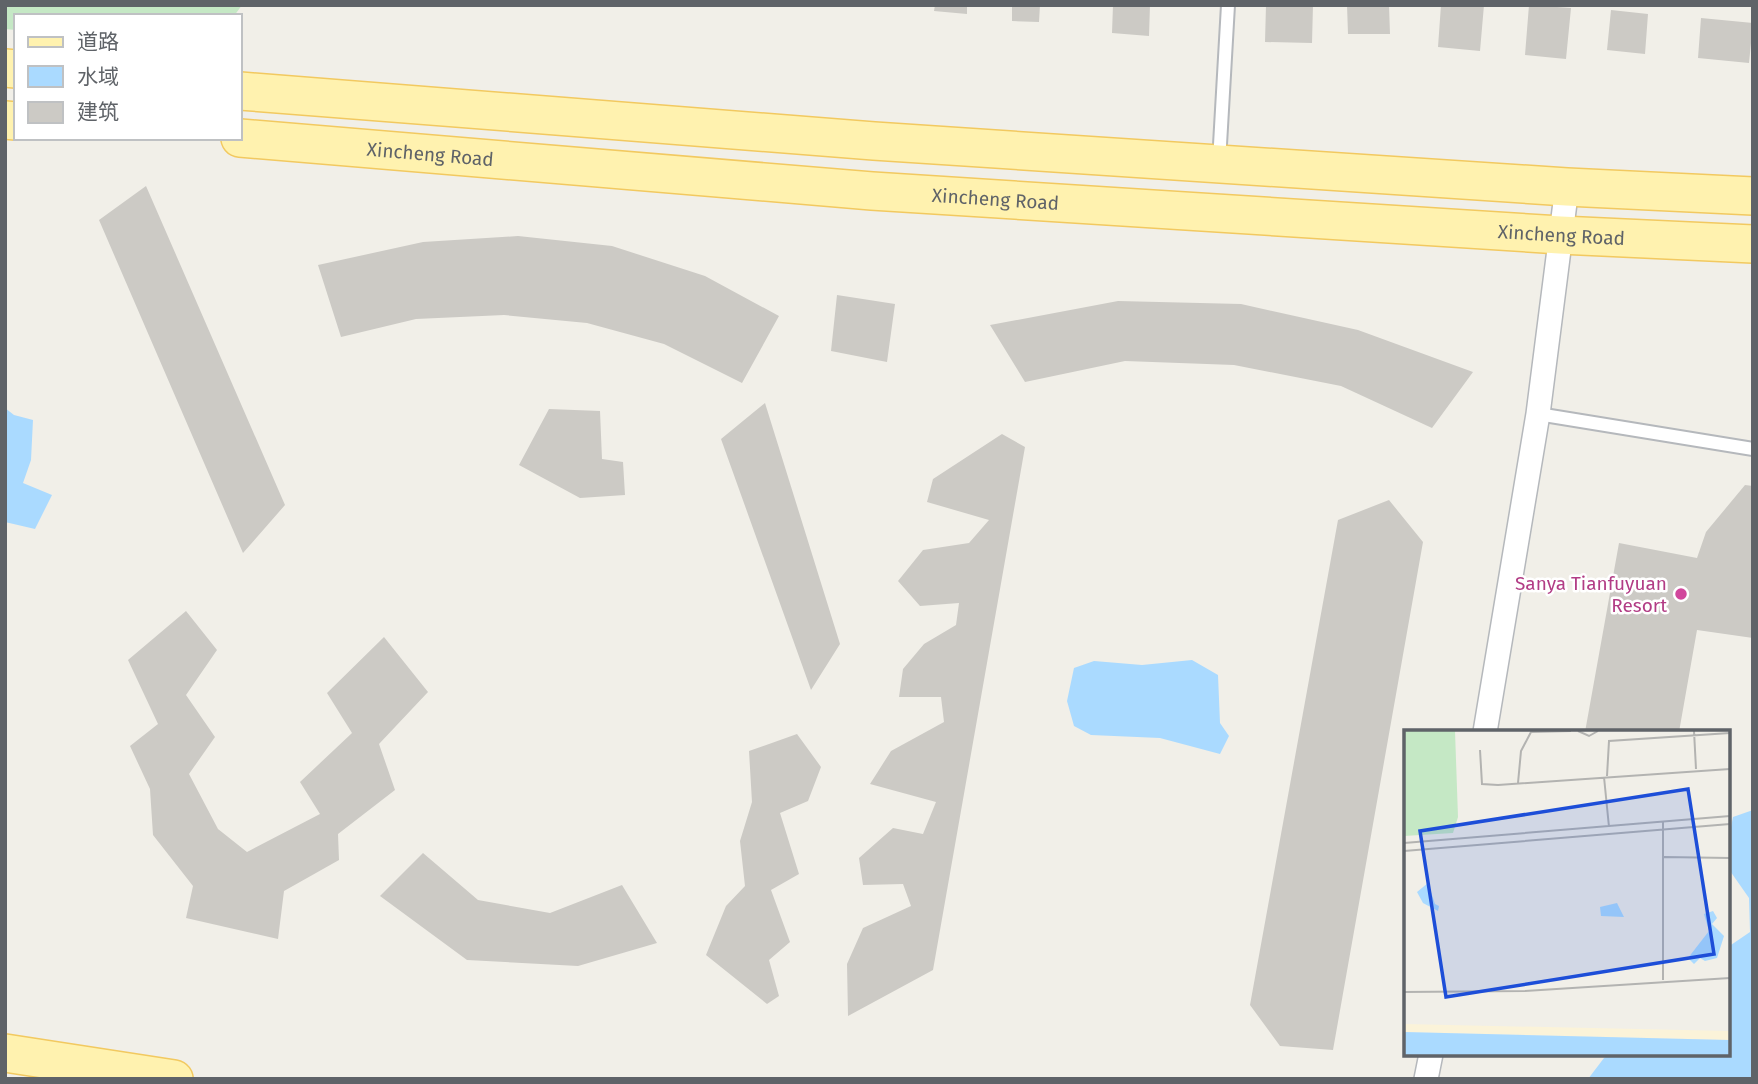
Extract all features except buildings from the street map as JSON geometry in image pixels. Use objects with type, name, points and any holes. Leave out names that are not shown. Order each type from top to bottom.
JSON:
[{"type":"main road","points":[[242,91],[1218,165],[1753,196]]},
{"type":"main road","name":"Xincheng Road","points":[[242,138],[872,191],[1560,235],[1753,244]]},
{"type":"main road","points":[[5,1053],[174,1079]]},
{"type":"street","points":[[1485,730],[1538,414],[1567,187]]},
{"type":"street","points":[[1426,1079],[1430,1056]]},
{"type":"lane","points":[[1218,165],[1228,5]]},
{"type":"lane","points":[[1538,414],[1753,449]]},
{"type":"green space","points":[[5,5],[242,5],[235,14],[14,14],[14,30],[5,29]]},
{"type":"water","points":[[5,408],[14,415],[33,420],[31,460],[23,483],[52,495],[35,529],[5,522]]},
{"type":"water","points":[[1192,660],[1218,675],[1220,723],[1229,736],[1220,754],[1160,738],[1091,735],[1074,726],[1067,701],[1074,668],[1094,661],[1142,665]]},
{"type":"water","points":[[1753,810],[1753,1079],[1588,1079],[1608,1056],[1730,1056],[1730,946],[1750,932],[1749,898],[1730,871],[1730,832],[1733,817]]},
{"type":"place","name":"Sanya Tianfuyuan Resort","points":[[1681,594]]}]
